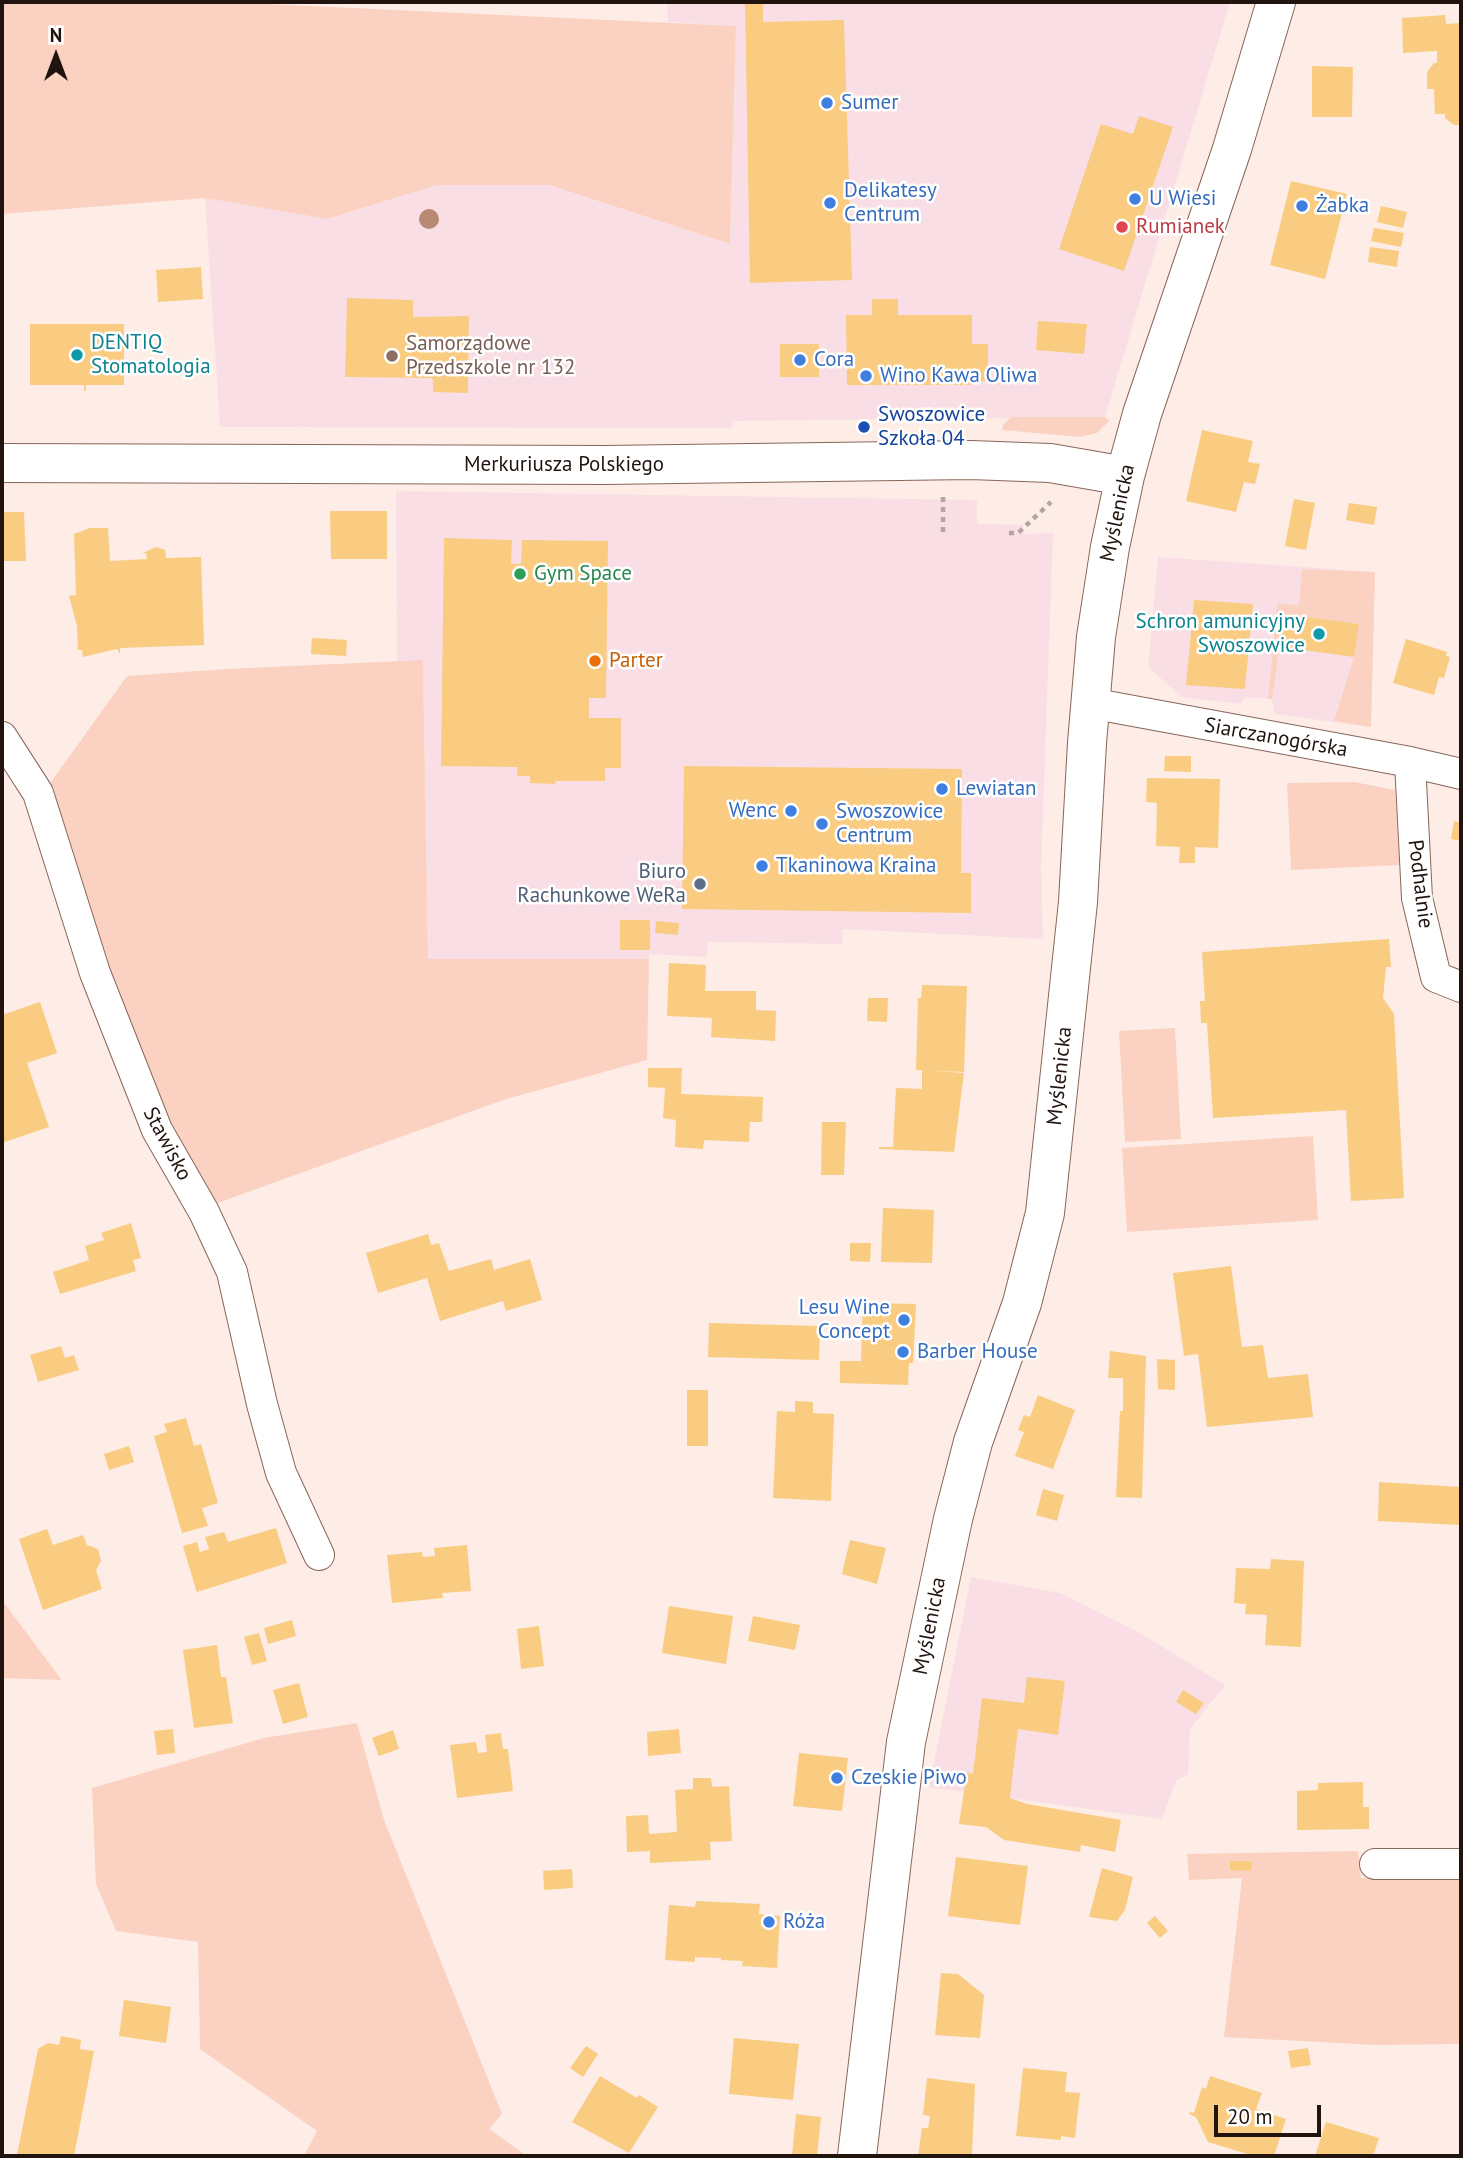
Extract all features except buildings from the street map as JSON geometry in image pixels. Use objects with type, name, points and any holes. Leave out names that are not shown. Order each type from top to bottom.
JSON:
[{"type":"street","name":"Myślenicka","points":[[857,2156],[906,1742],[953,1518],[973,1442],[1022,1303],[1045,1213],[1078,902],[1090,703],[1099,607],[1125,476],[1146,401],[1232,149],[1276,2]]},
{"type":"street","name":"Merkuriusza Polskiego","points":[[2,463],[316,466],[971,460],[1050,463],[1125,476]]},
{"type":"street","name":"Siarczanogórska","points":[[1090,703],[1410,762],[1461,774]]},
{"type":"street","name":"Stawisko","points":[[2,737],[38,793],[95,974],[153,1119],[204,1212],[232,1272],[262,1404],[281,1473],[319,1555]]},
{"type":"street","name":"Podhalnie","points":[[1410,762],[1417,898],[1436,977],[1461,987]]},
{"type":"street","points":[[1375,1864],[1461,1864]]},
{"type":"path","points":[[1009,533],[1018,533],[1054,498]]},
{"type":"path","points":[[943,506],[943,532]]},
{"type":"shaded area","points":[[2,2],[225,2],[736,26],[730,244],[549,185],[437,185],[327,219],[205,198],[2,214]]},
{"type":"shaded area","points":[[667,2],[1230,2],[1105,417],[733,421],[732,428],[220,427],[205,198],[327,219],[437,185],[549,185],[730,244],[736,26],[668,22]]},
{"type":"shaded area","points":[[1011,417],[1105,417],[1109,421],[1097,433],[1079,437],[1002,430]]},
{"type":"shaded area","points":[[396,491],[977,500],[977,524],[1023,525],[1024,534],[1053,533],[1041,867],[1043,939],[843,929],[842,944],[708,942],[707,957],[650,954],[649,959],[428,959],[423,661],[397,662]]},
{"type":"shaded area","points":[[1158,557],[1375,572],[1371,727],[1275,714],[1272,699],[1245,697],[1241,704],[1182,697],[1148,667]]},
{"type":"shaded area","points":[[1302,569],[1375,572],[1371,727],[1334,721],[1354,657],[1359,624],[1285,614],[1272,699],[1268,699],[1277,604],[1299,605]]},
{"type":"shaded area","points":[[423,660],[428,959],[649,959],[647,1060],[503,1100],[212,1205],[179,1148],[104,963],[51,782],[127,676]]},
{"type":"shaded area","points":[[1354,782],[1395,790],[1400,865],[1291,870],[1287,783]]},
{"type":"shaded area","points":[[1175,1028],[1181,1139],[1125,1142],[1119,1031]]},
{"type":"shaded area","points":[[1313,1136],[1318,1220],[1127,1232],[1122,1148]]},
{"type":"shaded area","points":[[971,1577],[1060,1593],[1140,1633],[1225,1685],[1190,1729],[1188,1774],[1176,1781],[1162,1819],[929,1787]]},
{"type":"shaded area","points":[[2,1600],[61,1679],[61,1680],[2,1678]]},
{"type":"shaded area","points":[[357,1723],[384,1820],[502,2114],[489,2129],[527,2156],[304,2156],[317,2131],[200,2049],[198,1942],[116,1931],[96,1884],[92,1788],[264,1738]]},
{"type":"shaded area","points":[[1358,1851],[1361,1878],[1461,1877],[1461,2044],[1375,2045],[1224,2037],[1242,1878],[1189,1880],[1187,1854]]},
{"type":"place","name":"Sumer","points":[[827,103]]},
{"type":"place","name":"U Wiesi","points":[[1135,199]]},
{"type":"place","name":"Delikatesy Centrum","points":[[830,203]]},
{"type":"place","name":"Żabka","points":[[1302,206]]},
{"type":"place","name":"Rumianek","points":[[1122,227]]},
{"type":"place","name":"DENTIQ Stomatologia","points":[[77,355]]},
{"type":"place","name":"Samorządowe Przedszkole nr 132","points":[[392,356]]},
{"type":"place","name":"Cora","points":[[800,360]]},
{"type":"place","name":"Wino Kawa Oliwa","points":[[866,376]]},
{"type":"place","name":"Swoszowice Szkoła 04","points":[[864,427]]},
{"type":"place","name":"Gym Space","points":[[520,574]]},
{"type":"place","name":"Schron amunicyjny Swoszowice","points":[[1319,634]]},
{"type":"place","name":"Parter","points":[[595,661]]},
{"type":"place","name":"Lewiatan","points":[[942,789]]},
{"type":"place","name":"Wenc","points":[[791,811]]},
{"type":"place","name":"Swoszowice Centrum","points":[[822,824]]},
{"type":"place","name":"Tkaninowa Kraina","points":[[762,866]]},
{"type":"place","name":"Biuro Rachunkowe WeRa","points":[[700,884]]},
{"type":"place","name":"Lesu Wine Concept","points":[[904,1320]]},
{"type":"place","name":"Barber House","points":[[903,1352]]},
{"type":"place","name":"Czeskie Piwo","points":[[837,1778]]},
{"type":"place","name":"Róża","points":[[769,1922]]}]
